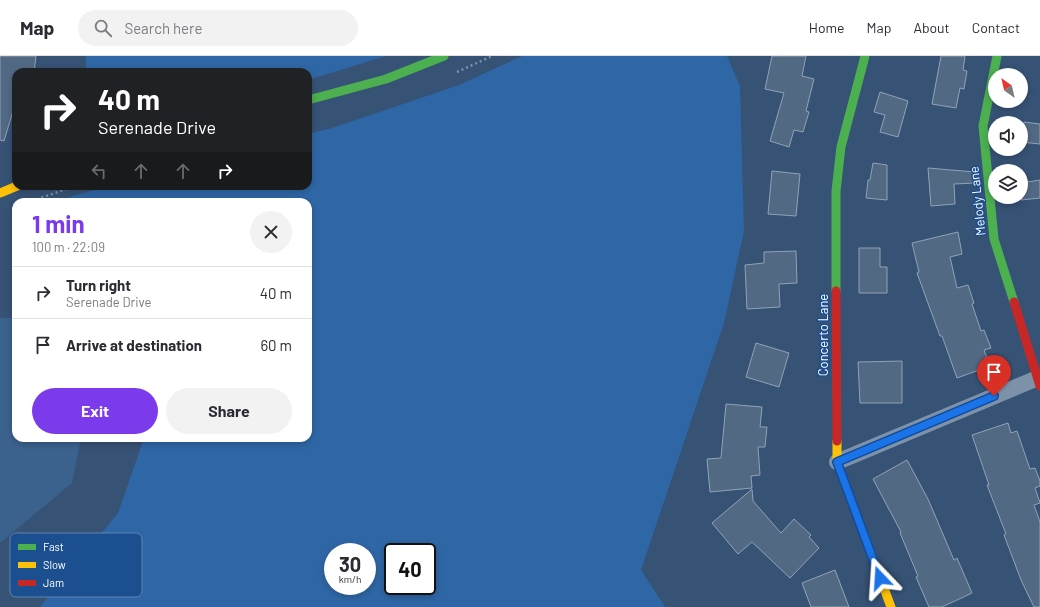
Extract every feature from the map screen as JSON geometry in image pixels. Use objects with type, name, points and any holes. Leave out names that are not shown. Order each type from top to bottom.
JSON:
[{"type":"street","points":[[312,99],[386,79],[444,56]]},
{"type":"street","name":"Concerto Lane","points":[[865,56],[841,147],[836,191],[837,462],[891,607]]},
{"type":"street","name":"Melody Lane","points":[[997,56],[983,126],[994,239],[1039,380]]},
{"type":"street","points":[[0,193],[12,188]]},
{"type":"street","points":[[837,462],[1039,380]]},
{"type":"path","points":[[41,198],[64,190]]},
{"type":"shaded area","points":[[86,56],[386,56],[312,79],[312,68],[86,68]]},
{"type":"shaded area","points":[[522,56],[727,56],[740,86],[744,231],[724,323],[641,570],[665,607],[40,607],[48,597],[142,597],[142,533],[101,533],[118,513],[143,442],[312,442],[312,198],[67,198],[93,190],[312,190],[312,133],[332,128],[459,85]]},
{"type":"shaded area","points":[[0,318],[12,318],[12,442],[80,442],[72,483],[12,533],[10,533],[0,543]]},
{"type":"building","points":[[0,56],[36,56],[34,68],[12,68],[12,114],[4,141],[0,140]]},
{"type":"building","points":[[772,56],[806,56],[802,76],[814,79],[806,111],[809,112],[803,132],[794,130],[789,147],[770,141],[784,93],[765,89]]},
{"type":"building","points":[[941,56],[965,56],[963,70],[967,71],[964,89],[960,88],[956,108],[932,104]]},
{"type":"building","points":[[880,92],[908,101],[898,137],[880,132],[885,115],[874,112]]},
{"type":"building","points":[[1028,122],[1040,124],[1040,144],[1028,143]]},
{"type":"building","points":[[873,163],[887,165],[887,200],[866,198],[868,180],[870,180]]},
{"type":"building","points":[[928,168],[975,172],[976,183],[954,184],[955,204],[931,206]]},
{"type":"building","points":[[772,171],[800,174],[796,216],[768,214]]},
{"type":"building","points":[[1040,180],[1040,198],[1028,199],[1028,182]]},
{"type":"building","points":[[958,232],[962,254],[950,257],[957,288],[968,285],[974,303],[972,304],[981,331],[984,330],[991,348],[984,350],[990,366],[957,378],[917,273],[919,272],[912,243]]},
{"type":"building","points":[[859,248],[880,248],[880,267],[887,267],[887,293],[859,293]]},
{"type":"building","points":[[796,251],[797,283],[779,284],[780,307],[747,309],[745,265],[764,263],[764,252]]},
{"type":"building","points":[[756,343],[789,353],[779,387],[746,377]]},
{"type":"building","points":[[902,361],[902,403],[860,403],[858,362]]},
{"type":"building","points":[[726,404],[762,407],[760,427],[767,427],[765,447],[758,447],[760,475],[751,476],[752,488],[710,492],[707,459],[721,458]]},
{"type":"building","points":[[1008,423],[1011,433],[1017,431],[1030,469],[1035,468],[1040,481],[1040,486],[1035,488],[1040,503],[1034,505],[1040,522],[1040,607],[1034,607],[1021,580],[1004,535],[1006,534],[987,485],[989,485],[972,435]]},
{"type":"building","points":[[907,460],[928,499],[954,560],[957,558],[972,593],[942,607],[929,607],[916,577],[918,576],[900,533],[901,532],[873,479]]},
{"type":"building","points":[[752,489],[753,501],[781,533],[794,519],[811,535],[809,537],[819,548],[790,578],[752,542],[738,554],[712,523]]},
{"type":"building","points":[[835,570],[849,607],[811,607],[802,583]]},
{"type":"traffic: fast","points":[[312,99],[386,79],[444,56]]},
{"type":"traffic: fast","points":[[836,291],[836,191],[841,147],[865,56]]},
{"type":"traffic: fast","points":[[997,56],[983,126],[994,239],[1014,302]]},
{"type":"traffic: slow","points":[[0,193],[12,188]]},
{"type":"traffic: slow","points":[[837,441],[837,462],[891,607]]},
{"type":"traffic: jam","points":[[836,291],[837,441]]},
{"type":"traffic: jam","points":[[1014,302],[1040,386]]},
{"type":"route","points":[[880,578],[837,462],[994,396]]}]
